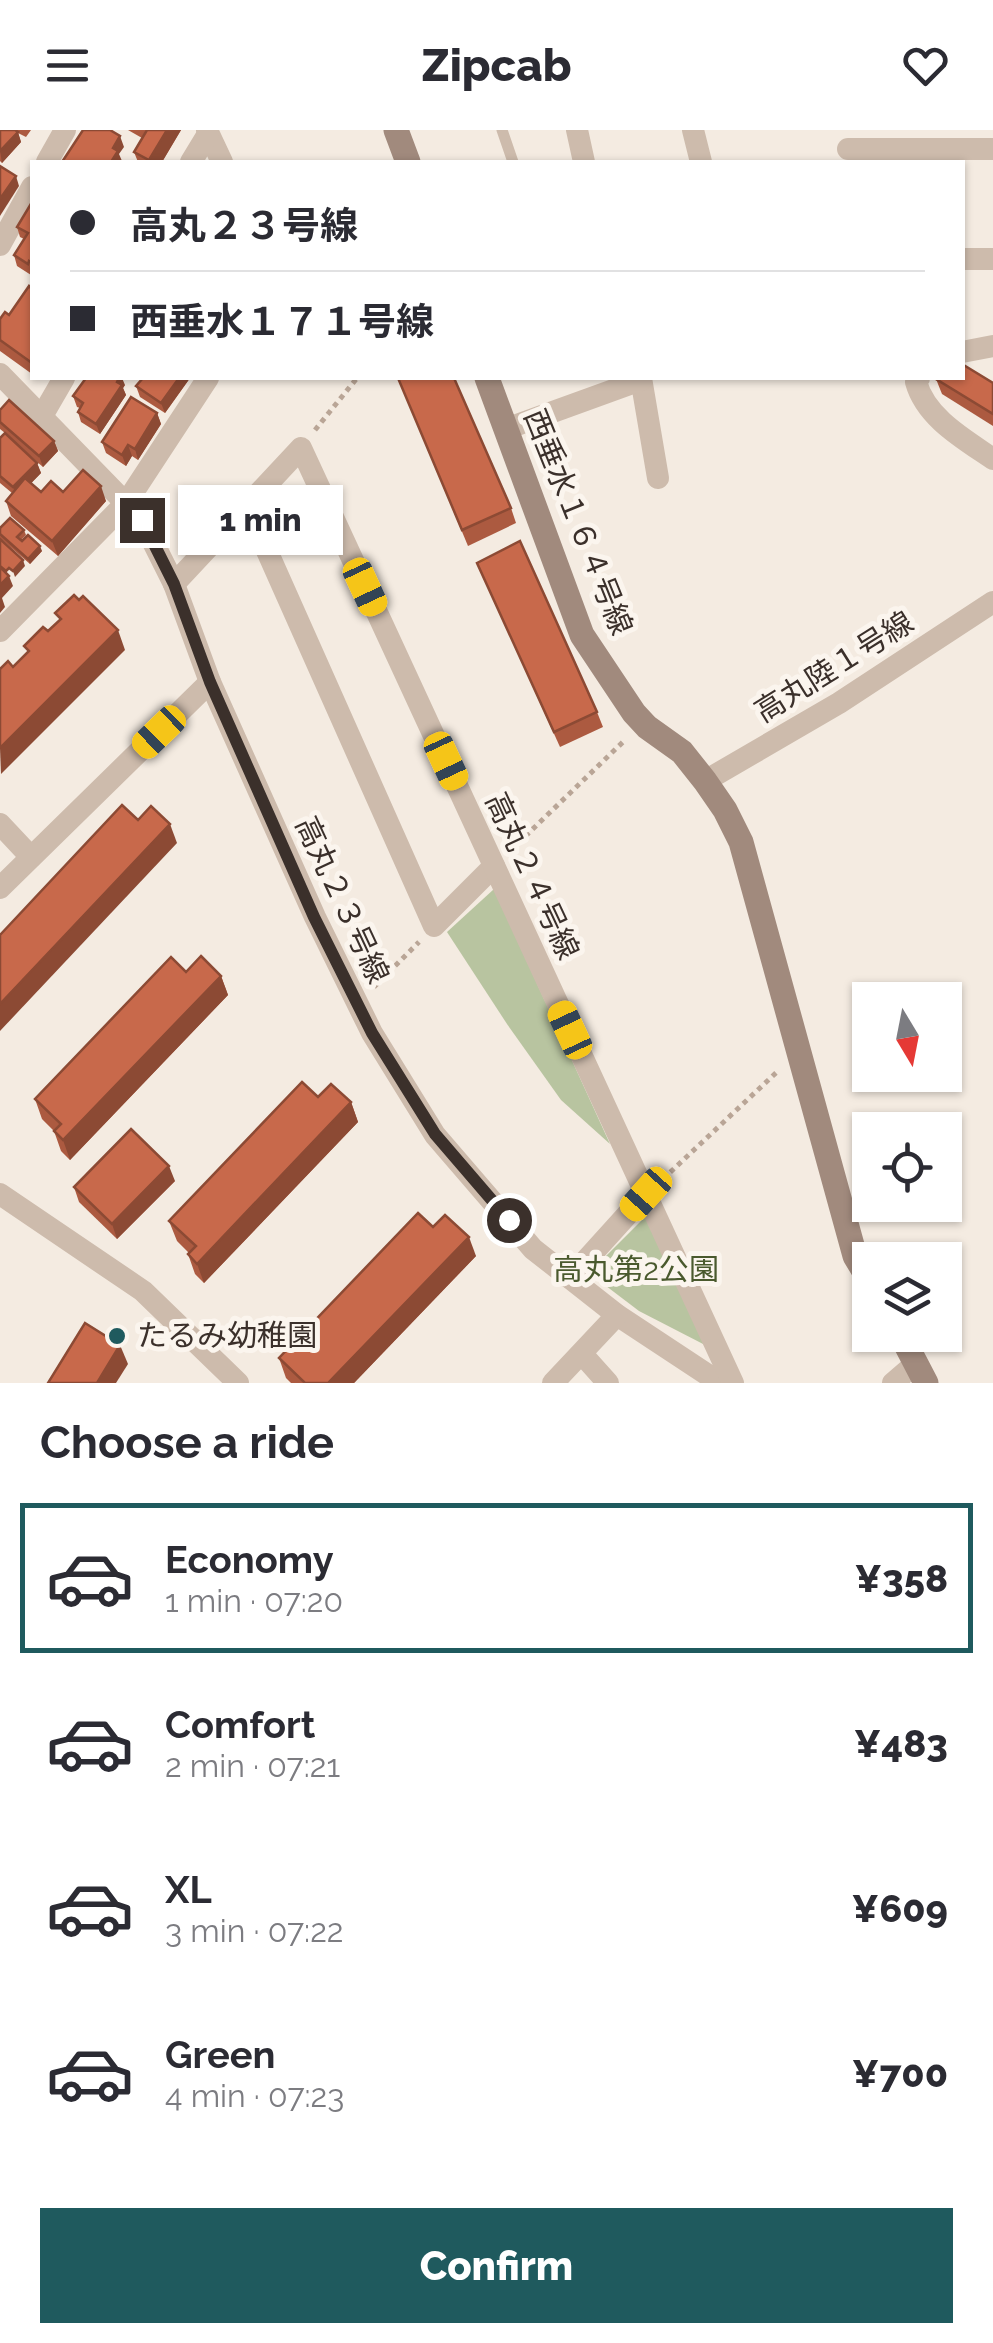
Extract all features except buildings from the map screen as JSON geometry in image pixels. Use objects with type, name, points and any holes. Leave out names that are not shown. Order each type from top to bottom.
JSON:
[{"type":"street","points":[[47,160],[65,130]]},
{"type":"street","points":[[396,130],[407,160]]},
{"type":"street","points":[[577,130],[584,160]]},
{"type":"street","points":[[693,130],[700,160]]},
{"type":"street","points":[[192,160],[208,132]]},
{"type":"street","points":[[208,132],[221,160]]},
{"type":"street","points":[[848,147],[993,150]]},
{"type":"street","points":[[0,245],[30,192]]},
{"type":"street","points":[[965,259],[993,260]]},
{"type":"street","points":[[965,351],[993,346]]},
{"type":"street","name":"高丸２３号線","points":[[0,374],[142,520],[174,584],[210,682],[314,917],[358,1004],[435,1134],[533,1249],[617,1315],[720,1383]]},
{"type":"street","points":[[42,416],[63,380]]},
{"type":"street","points":[[0,631],[126,502],[207,380]]},
{"type":"street","name":"西垂水１６４号線","points":[[488,380],[582,635],[643,723],[682,752],[705,780],[741,842],[852,1245]]},
{"type":"street","points":[[506,429],[594,386],[634,380]]},
{"type":"street","points":[[641,380],[658,478]]},
{"type":"street","points":[[918,380],[919,394],[949,428],[993,459]]},
{"type":"street","points":[[174,584],[300,448]]},
{"type":"street","name":"高丸２４号線","points":[[300,448],[733,1383]]},
{"type":"street","points":[[247,506],[434,926],[494,866]]},
{"type":"street","name":"高丸陸１号線","points":[[705,780],[839,704],[993,602]]},
{"type":"street","points":[[0,888],[210,682]]},
{"type":"street","points":[[0,824],[31,857]]},
{"type":"street","points":[[0,1194],[143,1291],[238,1383]]},
{"type":"street","points":[[570,1278],[646,1194]]},
{"type":"street","points":[[554,1383],[617,1315]]},
{"type":"street","points":[[582,1354],[608,1383]]},
{"type":"street","points":[[893,1383],[920,1374]]},
{"type":"lane","points":[[502,130],[513,160]]},
{"type":"path","points":[[300,448],[355,380]]},
{"type":"path","points":[[494,866],[643,723]]},
{"type":"path","points":[[358,1004],[434,926]]},
{"type":"path","points":[[646,1194],[798,1052]]},
{"type":"green space","points":[[494,889],[610,1144],[561,1100],[447,932]]},
{"type":"green space","name":"高丸第2公園","points":[[645,1217],[705,1345],[639,1311],[589,1273]]},
{"type":"place","name":"たるみ幼稚園","points":[[117,1336]]},
{"type":"route","points":[[142,520],[174,584],[210,682],[314,917],[372,1033],[435,1134],[509,1220]]}]
